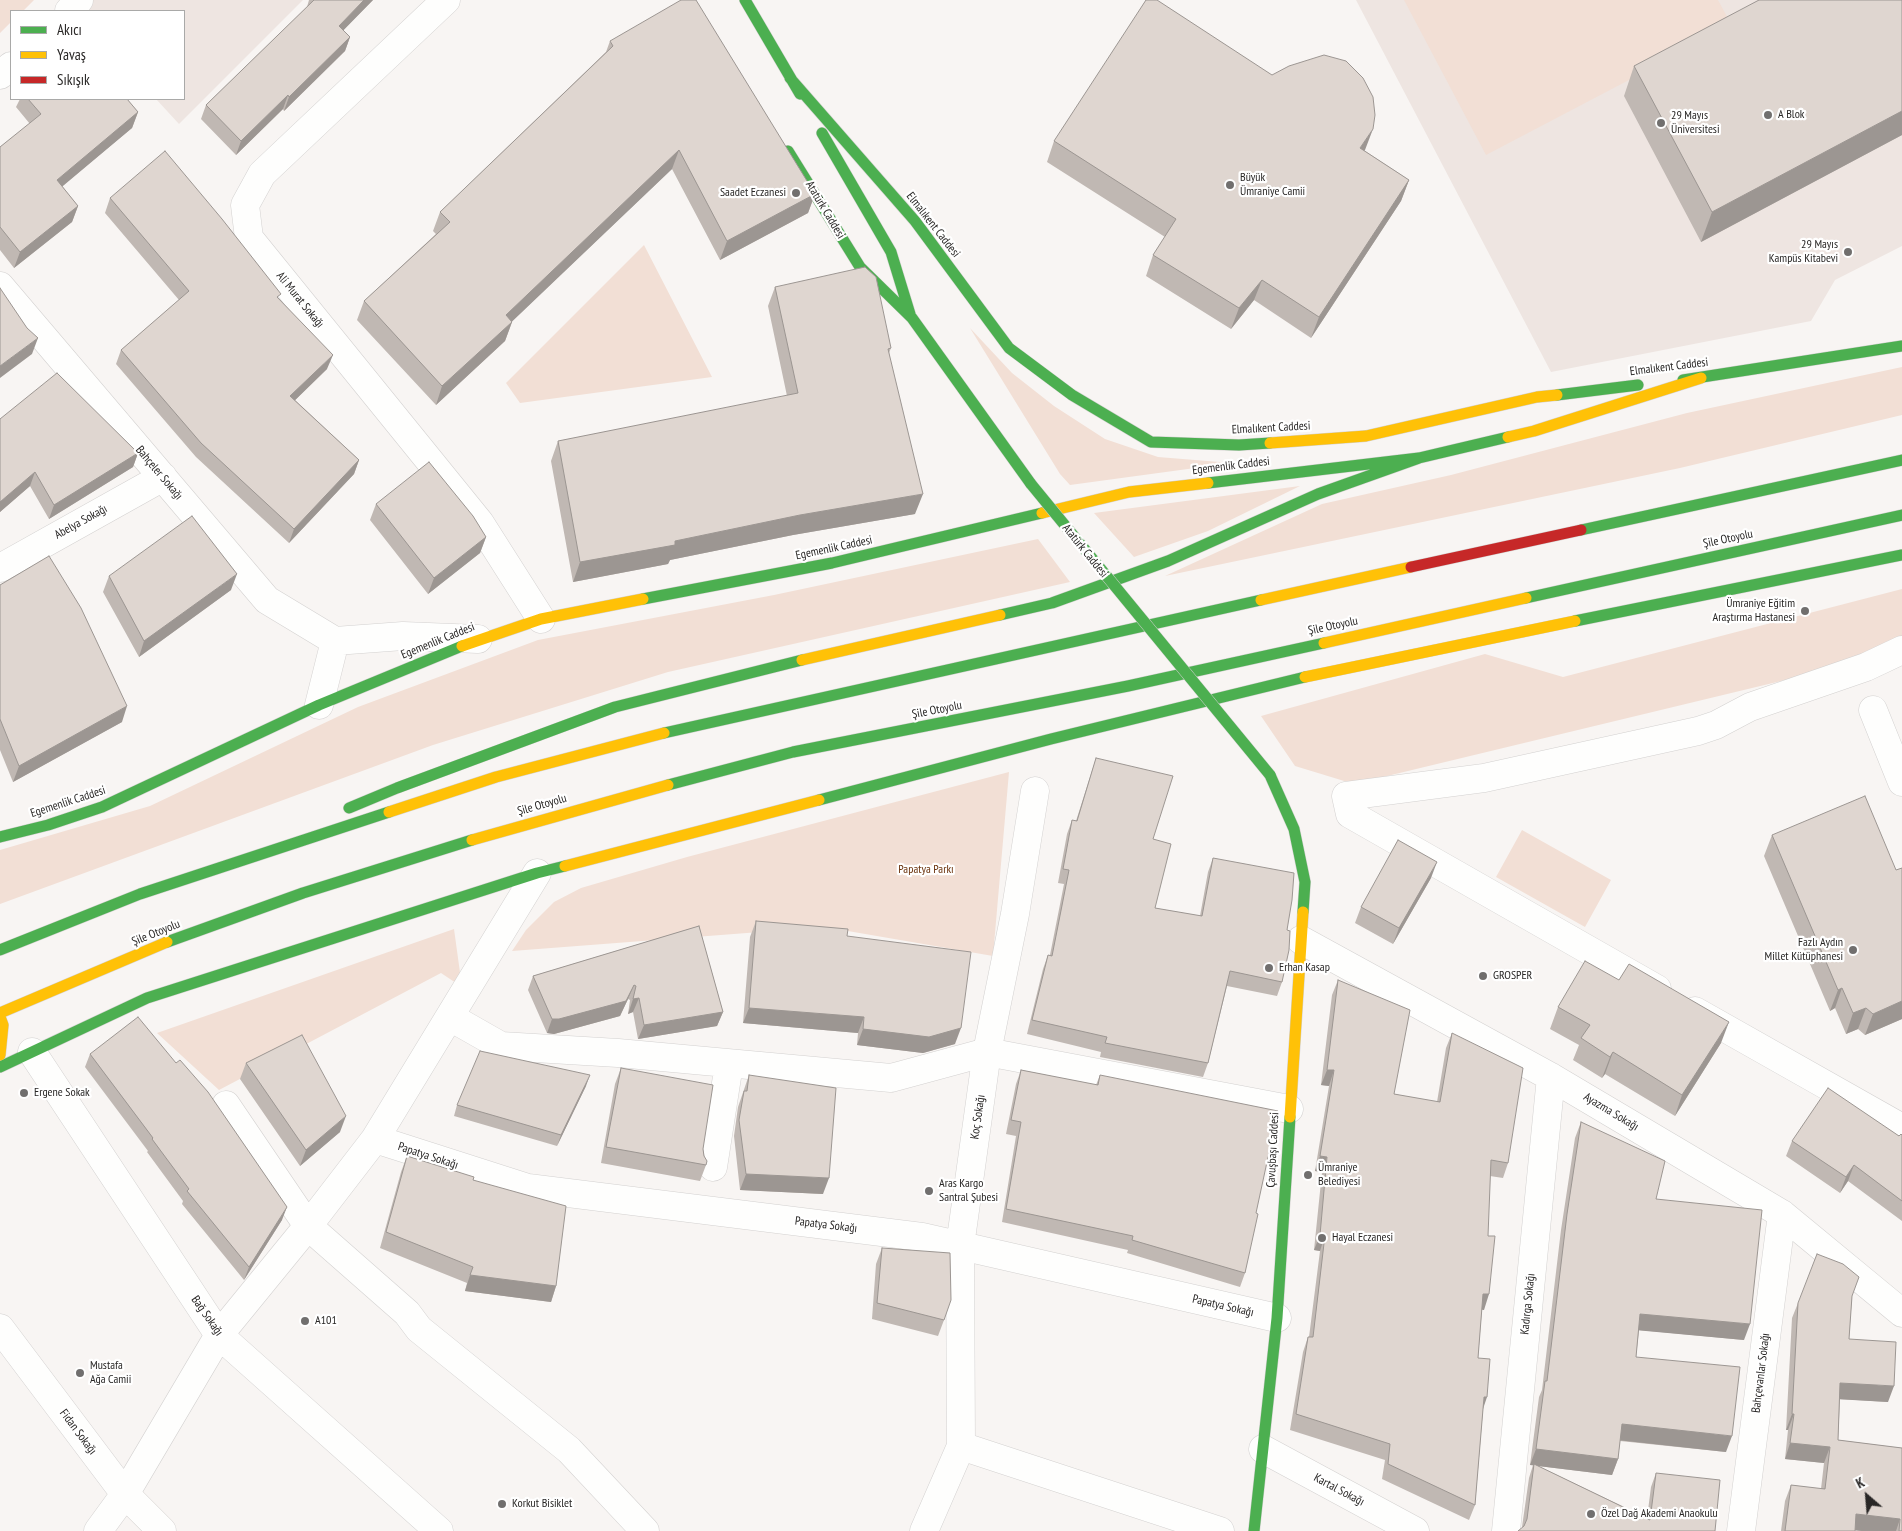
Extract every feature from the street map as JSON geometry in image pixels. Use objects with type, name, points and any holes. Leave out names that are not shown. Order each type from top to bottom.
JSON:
[{"type":"main road","name":"Atatürk Caddesi","points":[[745,0],[891,252],[912,318]]},
{"type":"main road","name":"Elmalıkent Caddesi","points":[[790,78],[915,221],[1009,348],[1072,395],[1151,442],[1239,445],[1366,436],[1537,397],[1701,378],[1902,346]]},
{"type":"main road","name":"Atatürk Caddesi","points":[[782,140],[860,267],[912,318],[1031,484],[1270,775]]},
{"type":"main road","name":"Egemenlik Caddesi","points":[[0,837],[48,825],[102,807],[319,706],[478,639],[541,620],[832,563],[1129,492],[1419,458],[1534,431],[1701,378]]},
{"type":"main road","points":[[342,811],[397,788],[615,707],[842,650],[1052,603],[1168,561],[1318,494],[1419,458]]},
{"type":"main road","points":[[140,894],[496,777],[652,735],[1344,581],[1902,460]]},
{"type":"main road","name":"Şile Otoyolu","points":[[0,1013],[164,944],[303,893],[445,848],[606,801],[793,752],[1128,686],[1902,515]]},
{"type":"main road","points":[[0,1067],[147,998],[537,873],[1051,739],[1323,672],[1902,555]]},
{"type":"main road","name":"Çavuşbaşı Caddesi","points":[[1254,1531],[1277,1318],[1305,882],[1294,830],[1270,775]]},
{"type":"main road","points":[[0,950],[287,833]]},
{"type":"main road","points":[[0,1017],[3,1024],[0,1055]]},
{"type":"street","points":[[70,10],[79,0]]},
{"type":"street","name":"Ali Murat Sokağı","points":[[446,0],[262,174],[246,205],[249,238],[480,523],[541,620]]},
{"type":"street","points":[[0,75],[10,67]]},
{"type":"street","points":[[860,267],[891,252]]},
{"type":"street","name":"Bahçeler Sokağı","points":[[0,286],[267,600],[335,641]]},
{"type":"street","name":"Abelya Sokağı","points":[[0,568],[163,477]]},
{"type":"street","points":[[319,706],[335,641],[403,636],[478,639]]},
{"type":"street","points":[[1902,650],[1866,667],[1750,708],[1716,725],[1698,731],[1484,778],[1346,796],[1350,814],[1902,1128]]},
{"type":"street","points":[[1873,710],[1902,782]]},
{"type":"street","name":"Koç Sokağı","points":[[962,1446],[960,1246],[987,1052],[1016,914],[1035,791]]},
{"type":"street","points":[[98,1531],[125,1494],[218,1336],[308,1226],[375,1139],[537,873]]},
{"type":"street","name":"Ayazma Sokağı","points":[[1301,940],[1551,1077],[1782,1214],[1902,1313]]},
{"type":"street","points":[[450,1017],[501,1046],[618,1053],[891,1078],[987,1052],[1289,1109]]},
{"type":"street","name":"Bağ Sokağı","points":[[32,1052],[218,1336],[439,1531]]},
{"type":"street","points":[[713,1168],[729,1064]]},
{"type":"street","name":"Kadırga Sokağı","points":[[1506,1531],[1551,1077]]},
{"type":"street","points":[[226,1105],[308,1226],[406,1313],[419,1329],[569,1450],[645,1531]]},
{"type":"street","name":"Papatya Sokağı","points":[[375,1139],[528,1188],[922,1238],[1277,1318]]},
{"type":"street","name":"Bahçevanlar Sokağı","points":[[1741,1531],[1782,1214]]},
{"type":"street","name":"Fidan Sokağı","points":[[0,1328],[125,1494],[162,1531]]},
{"type":"street","points":[[924,1531],[962,1446],[1220,1531]]},
{"type":"street","name":"Kartal Sokağı","points":[[1263,1449],[1415,1531]]},
{"type":"shaded area","points":[[89,0],[303,0],[179,124],[157,100],[185,100],[185,10],[81,10]]},
{"type":"shaded area","name":"29 Mayıs Üniversitesi","points":[[1356,0],[1902,0],[1902,246],[1835,280],[1811,321],[1551,372]]},
{"type":"green space","points":[[0,0],[34,0],[24,10],[10,10],[10,23],[0,33]]},
{"type":"green space","points":[[1404,0],[1718,0],[1732,26],[1486,155]]},
{"type":"green space","points":[[644,245],[712,377],[520,403],[506,383]]},
{"type":"green space","points":[[970,328],[1012,373],[1054,406],[1105,439],[1158,457],[1232,463],[1070,485],[1060,474]]},
{"type":"green space","points":[[1902,367],[1902,415],[1680,468],[1165,576],[1322,504],[1451,475],[1687,413]]},
{"type":"green space","points":[[1300,486],[1208,531],[1134,557],[1094,513]]},
{"type":"green space","points":[[1038,539],[1070,582],[668,672],[433,745],[0,904],[0,850],[150,806],[358,707],[538,640],[774,595]]},
{"type":"green space","points":[[1902,589],[1902,640],[1864,661],[1354,784],[1295,766],[1261,716],[1485,654],[1563,677]]},
{"type":"green space","name":"Papatya Parkı","points":[[1009,772],[993,956],[842,930],[760,932],[512,951],[526,930],[554,902],[581,888],[687,857]]},
{"type":"green space","points":[[1522,830],[1611,880],[1585,927],[1496,877]]},
{"type":"green space","points":[[454,929],[462,987],[441,973],[219,1090],[157,1033]]},
{"type":"building","points":[[314,0],[364,0],[339,26],[350,37],[241,141],[206,105]]},
{"type":"building","points":[[681,0],[696,0],[815,194],[727,241],[679,150],[506,315],[512,322],[442,386],[364,301],[450,222],[440,212],[613,46],[610,41]]},
{"type":"building","name":"Büyük Ümraniye Camii","points":[[1146,0],[1157,0],[1272,75],[1289,66],[1324,55],[1346,61],[1363,78],[1373,97],[1375,115],[1373,129],[1360,148],[1409,180],[1319,317],[1262,280],[1239,308],[1153,255],[1176,219],[1054,141]]},
{"type":"building","name":"A Blok","points":[[1759,0],[1902,0],[1902,111],[1712,212],[1634,66]]},
{"type":"building","points":[[29,100],[128,100],[138,112],[57,180],[78,206],[20,252],[0,227],[0,147],[41,114]]},
{"type":"building","points":[[165,151],[281,294],[277,297],[333,355],[290,396],[359,460],[294,529],[201,443],[121,350],[189,291],[110,198]]},
{"type":"building","points":[[865,267],[876,277],[891,348],[888,349],[923,494],[800,515],[675,541],[675,545],[580,562],[558,441],[798,393],[775,287]]},
{"type":"building","points":[[0,288],[27,328],[38,338],[0,366]]},
{"type":"building","points":[[57,373],[138,453],[54,505],[35,472],[0,502],[0,419]]},
{"type":"building","points":[[429,462],[473,516],[486,537],[434,578],[376,504]]},
{"type":"building","points":[[192,516],[237,574],[144,641],[109,576]]},
{"type":"building","points":[[49,556],[81,608],[127,706],[19,766],[0,719],[0,585]]},
{"type":"building","points":[[1096,758],[1173,776],[1153,839],[1171,844],[1155,908],[1202,916],[1213,858],[1294,873],[1287,930],[1290,931],[1289,950],[1282,982],[1230,971],[1208,1063],[1105,1043],[1107,1037],[1032,1020],[1048,955],[1052,956],[1069,870],[1063,869],[1072,820],[1077,821]]},
{"type":"building","name":"Fazlı Aydın Millet Kütüphanesi","points":[[1865,796],[1896,870],[1902,868],[1902,1001],[1873,1014],[1866,1008],[1853,1013],[1842,988],[1838,990],[1772,835]]},
{"type":"building","points":[[1398,840],[1437,862],[1399,928],[1361,907]]},
{"type":"building","points":[[756,921],[848,929],[847,936],[971,952],[961,1028],[929,1037],[863,1029],[864,1017],[749,1008]]},
{"type":"building","points":[[699,926],[723,1012],[644,1025],[639,998],[633,999],[636,986],[634,985],[626,1001],[559,1019],[552,1019],[533,976]]},
{"type":"building","points":[[1585,961],[1619,980],[1629,964],[1729,1022],[1682,1095],[1613,1052],[1610,1057],[1581,1038],[1590,1025],[1558,1007]]},
{"type":"building","points":[[1338,980],[1410,1010],[1394,1094],[1440,1102],[1452,1033],[1523,1068],[1508,1163],[1491,1160],[1488,1236],[1495,1236],[1489,1294],[1483,1294],[1478,1358],[1490,1359],[1487,1397],[1484,1397],[1475,1505],[1388,1464],[1390,1444],[1296,1414],[1308,1337],[1313,1337],[1325,1235],[1320,1235],[1327,1157],[1320,1156],[1334,1070],[1327,1070]]},
{"type":"building","points":[[138,1017],[176,1063],[180,1060],[208,1092],[287,1207],[249,1267],[187,1191],[189,1189],[153,1138],[90,1054]]},
{"type":"building","points":[[302,1035],[346,1116],[306,1150],[246,1063]]},
{"type":"building","points":[[480,1051],[590,1075],[561,1135],[457,1105]]},
{"type":"building","points":[[621,1068],[713,1085],[703,1149],[707,1161],[706,1165],[606,1147]]},
{"type":"building","points":[[1021,1070],[1098,1085],[1100,1075],[1278,1111],[1245,1273],[1132,1240],[1133,1236],[1006,1209],[1021,1122],[1011,1120]]},
{"type":"building","points":[[749,1075],[836,1088],[829,1178],[746,1174],[739,1120],[744,1091],[747,1091]]},
{"type":"building","points":[[1828,1088],[1899,1136],[1902,1135],[1902,1201],[1854,1165],[1846,1177],[1792,1141]]},
{"type":"building","points":[[1581,1122],[1665,1161],[1656,1199],[1762,1210],[1750,1324],[1640,1314],[1636,1357],[1740,1367],[1732,1436],[1622,1424],[1618,1459],[1536,1449],[1545,1381],[1547,1381],[1567,1214]]},
{"type":"building","points":[[407,1156],[474,1177],[473,1180],[566,1206],[556,1286],[470,1275],[473,1267],[386,1232]]},
{"type":"building","points":[[882,1248],[950,1253],[951,1300],[944,1320],[877,1303]]},
{"type":"building","points":[[1817,1254],[1843,1264],[1859,1277],[1852,1296],[1849,1339],[1896,1342],[1894,1386],[1840,1383],[1838,1440],[1902,1448],[1902,1531],[1899,1531],[1900,1519],[1856,1514],[1855,1531],[1785,1531],[1791,1485],[1825,1489],[1830,1447],[1790,1443],[1794,1414],[1792,1414],[1798,1303]]},
{"type":"building","points":[[1534,1464],[1650,1520],[1656,1473],[1720,1480],[1715,1531],[1518,1531],[1524,1526],[1527,1519]]},
{"type":"traffic: fast","points":[[745,0],[800,94]]},
{"type":"traffic: fast","points":[[790,78],[915,221],[1009,348],[1072,395],[1151,442],[1239,445],[1270,443]]},
{"type":"traffic: fast","points":[[822,133],[891,252],[910,314]]},
{"type":"traffic: fast","points":[[788,151],[860,267],[912,318],[1031,484]]},
{"type":"traffic: fast","points":[[1683,380],[1902,346]]},
{"type":"traffic: fast","points":[[1557,395],[1638,385]]},
{"type":"traffic: fast","points":[[1208,483],[1419,458],[1508,437]]},
{"type":"traffic: fast","points":[[1000,615],[1052,603],[1168,561],[1318,494],[1419,458]]},
{"type":"traffic: fast","points":[[1581,530],[1902,460]]},
{"type":"traffic: fast","points":[[1031,484],[1270,775]]},
{"type":"traffic: fast","points":[[643,599],[832,563],[1042,513]]},
{"type":"traffic: fast","points":[[1526,598],[1902,515]]},
{"type":"traffic: fast","points":[[1575,621],[1902,555]]},
{"type":"traffic: fast","points":[[664,733],[1261,600]]},
{"type":"traffic: fast","points":[[668,785],[793,752],[1128,686],[1324,643]]},
{"type":"traffic: fast","points":[[0,837],[48,825],[102,807],[319,705],[462,646]]},
{"type":"traffic: fast","points":[[349,808],[397,788],[615,707],[802,660]]},
{"type":"traffic: fast","points":[[819,800],[1051,739],[1305,677]]},
{"type":"traffic: fast","points":[[1270,775],[1294,829],[1305,882],[1303,912]]},
{"type":"traffic: fast","points":[[0,950],[140,894],[389,812]]},
{"type":"traffic: fast","points":[[167,942],[303,893],[472,840]]},
{"type":"traffic: fast","points":[[0,1067],[147,998],[537,873],[565,866]]},
{"type":"traffic: fast","points":[[1254,1531],[1277,1318],[1290,1117]]},
{"type":"traffic: slow","points":[[1508,437],[1534,431],[1701,378]]},
{"type":"traffic: slow","points":[[1270,443],[1366,436],[1537,397],[1557,395]]},
{"type":"traffic: slow","points":[[1042,513],[1129,492],[1208,483]]},
{"type":"traffic: slow","points":[[1261,600],[1411,567]]},
{"type":"traffic: slow","points":[[1324,643],[1526,598]]},
{"type":"traffic: slow","points":[[462,646],[541,619],[643,599]]},
{"type":"traffic: slow","points":[[802,660],[1000,615]]},
{"type":"traffic: slow","points":[[1305,677],[1575,621]]},
{"type":"traffic: slow","points":[[389,812],[496,777],[664,733]]},
{"type":"traffic: slow","points":[[472,840],[668,785]]},
{"type":"traffic: slow","points":[[565,866],[819,800]]},
{"type":"traffic: slow","points":[[1290,1117],[1303,912]]},
{"type":"traffic: slow","points":[[0,1013],[167,942]]},
{"type":"traffic: slow","points":[[0,1017],[3,1025],[0,1055]]},
{"type":"traffic: jam","points":[[1411,567],[1581,530]]},
{"type":"place","name":"A Blok","points":[[1768,115]]},
{"type":"place","name":"29 Mayıs Üniversitesi","points":[[1661,123]]},
{"type":"place","name":"Büyük Ümraniye Camii","points":[[1230,185]]},
{"type":"place","name":"Saadet Eczanesi","points":[[796,193]]},
{"type":"place","name":"29 Mayıs Kampüs Kitabevi","points":[[1848,252]]},
{"type":"place","name":"Ümraniye Eğitim Araştırma Hastanesi","points":[[1805,611]]},
{"type":"place","name":"Fazlı Aydın Millet Kütüphanesi","points":[[1853,950]]},
{"type":"place","name":"Erhan Kasap","points":[[1269,968]]},
{"type":"place","name":"GROSPER","points":[[1483,976]]},
{"type":"place","name":"Ergene Sokak","points":[[24,1093]]},
{"type":"place","name":"Ümraniye Belediyesi","points":[[1308,1175]]},
{"type":"place","name":"Aras Kargo Santral Şubesi","points":[[929,1191]]},
{"type":"place","name":"Hayal Eczanesi","points":[[1322,1238]]},
{"type":"place","name":"A101","points":[[305,1321]]},
{"type":"place","name":"Mustafa Ağa Camii","points":[[80,1373]]},
{"type":"place","name":"Korkut Bisiklet","points":[[502,1504]]},
{"type":"place","name":"Özel Dağ Akademi Anaokulu","points":[[1591,1514]]}]
